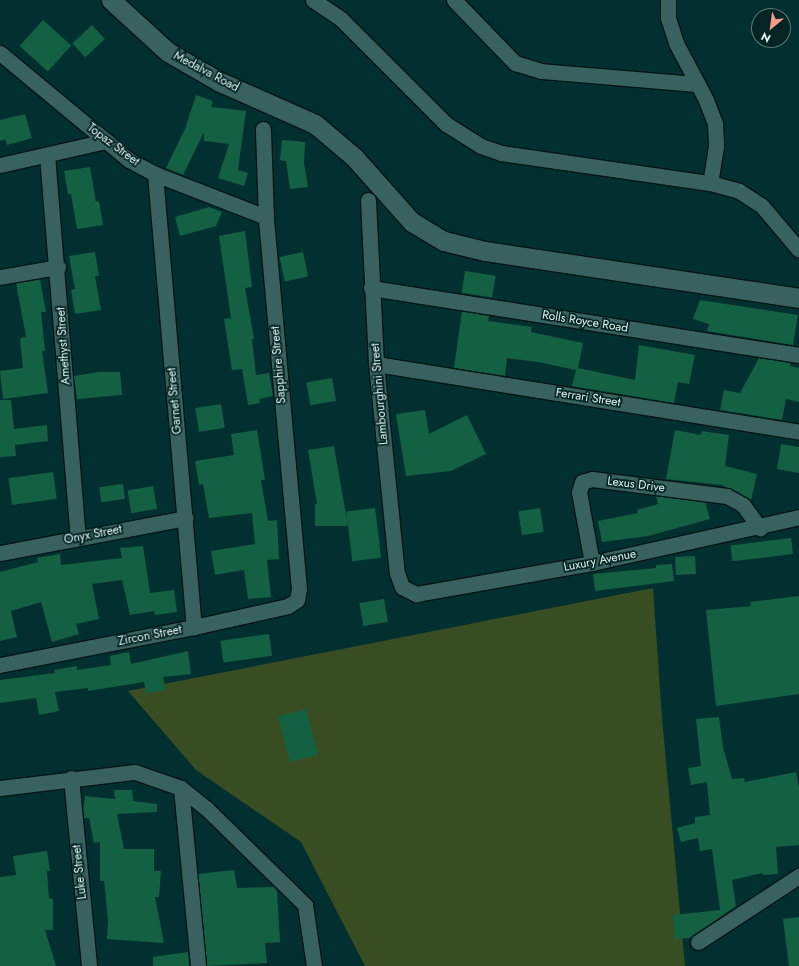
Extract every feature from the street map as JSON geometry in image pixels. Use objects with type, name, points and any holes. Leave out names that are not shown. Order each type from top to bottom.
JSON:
[{"type":"street","name":"Medalva Road","points":[[111,0],[168,52],[218,81],[315,124],[354,157],[412,222],[444,241],[485,251],[799,298]]},
{"type":"street","points":[[313,0],[341,19],[446,124],[481,146],[501,153],[710,183],[739,191],[762,206],[799,250]]},
{"type":"street","points":[[454,0],[515,63],[541,71],[697,84]]},
{"type":"street","points":[[668,0],[668,18],[676,43],[715,124],[716,146],[710,183]]},
{"type":"street","name":"Topaz Street","points":[[0,53],[129,160],[155,174],[266,217]]},
{"type":"street","name":"Sapphire Street","points":[[263,129],[266,217],[299,589],[297,600]]},
{"type":"street","points":[[0,165],[106,142]]},
{"type":"street","name":"Amethyst Street","points":[[47,155],[58,267],[78,538]]},
{"type":"street","name":"Garnet Street","points":[[155,174],[186,518],[194,627]]},
{"type":"street","name":"Lambourghini Street","points":[[368,200],[371,288],[376,364],[397,573],[402,587]]},
{"type":"street","points":[[0,277],[58,267]]},
{"type":"street","name":"Rolls Royce Road","points":[[371,288],[799,355]]},
{"type":"street","name":"Ferrari Street","points":[[376,364],[799,432]]},
{"type":"street","name":"Lexus Drive","points":[[592,563],[579,492],[582,482],[592,479],[727,496],[743,505],[760,528]]},
{"type":"street","name":"Luxury Avenue","points":[[402,587],[416,594],[592,563],[760,528],[799,517]]},
{"type":"street","name":"Onyx Street","points":[[0,553],[186,518]]},
{"type":"street","name":"Zircon Street","points":[[0,665],[194,627],[288,606],[297,600]]},
{"type":"street","points":[[0,788],[71,778],[135,772],[181,788],[206,808],[305,905],[314,966]]},
{"type":"street","name":"Luke Street","points":[[71,778],[90,966]]},
{"type":"street","points":[[181,788],[198,966]]},
{"type":"street","points":[[698,942],[799,876]]},
{"type":"green space","points":[[653,588],[662,718],[685,966],[365,966],[301,842],[196,770],[128,691]]},
{"type":"building","points":[[43,20],[71,45],[48,71],[20,46]]},
{"type":"building","points":[[92,25],[105,39],[85,57],[72,43]]},
{"type":"building","points":[[196,95],[213,101],[211,107],[246,111],[238,170],[248,173],[244,186],[218,178],[229,144],[204,141],[204,132],[183,175],[166,168],[185,129]]},
{"type":"building","points":[[25,114],[32,138],[7,145],[5,139],[0,141],[0,120]]},
{"type":"building","points":[[282,140],[305,142],[304,163],[308,187],[290,189],[286,161],[280,160]]},
{"type":"building","points":[[90,167],[96,202],[99,201],[103,225],[77,229],[71,194],[68,194],[64,171]]},
{"type":"building","points":[[209,207],[222,212],[216,226],[180,236],[175,217]]},
{"type":"building","points":[[245,231],[252,287],[245,288],[254,339],[252,339],[256,375],[269,373],[273,396],[259,399],[260,403],[248,405],[242,369],[232,370],[224,319],[231,318],[219,236]]},
{"type":"building","points":[[95,252],[99,276],[95,276],[101,310],[75,314],[71,290],[75,289],[69,256]]},
{"type":"building","points":[[303,252],[308,276],[285,281],[280,257]]},
{"type":"building","points":[[465,271],[496,276],[492,298],[462,293]]},
{"type":"building","points":[[40,279],[46,312],[41,312],[45,351],[42,351],[48,393],[3,399],[0,371],[23,368],[20,338],[26,337],[16,283]]},
{"type":"building","points":[[700,300],[798,315],[793,345],[707,331],[709,324],[693,319]]},
{"type":"building","points":[[462,311],[489,316],[488,321],[532,327],[531,332],[583,343],[578,368],[635,380],[639,345],[695,355],[689,384],[678,382],[674,403],[572,386],[576,370],[538,362],[507,358],[505,376],[454,368]]},
{"type":"building","points":[[759,358],[790,363],[790,366],[799,368],[799,402],[786,399],[782,420],[720,410],[724,390],[740,393]]},
{"type":"building","points":[[99,372],[120,372],[122,395],[77,399],[74,376]]},
{"type":"building","points":[[332,378],[336,401],[310,405],[306,383]]},
{"type":"building","points":[[0,400],[11,400],[14,429],[47,425],[48,441],[15,445],[16,456],[0,457]]},
{"type":"building","points":[[221,404],[225,428],[199,432],[195,408]]},
{"type":"building","points":[[425,410],[429,434],[467,415],[486,454],[451,471],[406,476],[396,414]]},
{"type":"building","points":[[257,430],[265,480],[261,480],[268,521],[277,520],[279,559],[267,560],[271,597],[248,599],[244,570],[215,575],[211,551],[255,544],[252,513],[209,518],[203,484],[199,485],[195,461],[234,455],[231,434]]},
{"type":"building","points":[[675,430],[701,435],[702,431],[729,435],[725,466],[757,474],[751,500],[722,485],[666,479]]},
{"type":"building","points":[[781,444],[799,447],[799,473],[777,469]]},
{"type":"building","points":[[334,446],[348,526],[315,526],[315,504],[317,504],[308,450]]},
{"type":"building","points":[[53,472],[57,499],[12,505],[8,478]]},
{"type":"building","points":[[123,484],[125,499],[101,502],[99,487]]},
{"type":"building","points":[[153,486],[157,509],[131,513],[127,491]]},
{"type":"building","points":[[656,496],[705,502],[710,519],[648,536],[602,542],[598,521],[638,513],[637,510],[658,504]]},
{"type":"building","points":[[375,508],[381,558],[352,561],[346,512]]},
{"type":"building","points":[[540,508],[544,532],[522,535],[518,511]]},
{"type":"building","points":[[791,538],[793,554],[732,561],[730,545]]},
{"type":"building","points":[[143,546],[150,593],[174,590],[177,612],[155,615],[154,611],[130,615],[122,580],[92,584],[99,619],[76,624],[79,634],[52,642],[41,602],[11,611],[17,637],[0,641],[0,572],[38,562],[37,558],[60,554],[61,565],[122,558],[120,548]]},
{"type":"building","points":[[695,556],[696,574],[676,575],[675,557]]},
{"type":"building","points":[[672,564],[674,581],[595,591],[593,574],[656,568],[656,565]]},
{"type":"building","points":[[799,596],[799,694],[716,706],[706,610],[751,606],[750,602]]},
{"type":"building","points":[[384,599],[388,622],[363,626],[359,603]]},
{"type":"building","points":[[269,634],[272,656],[224,663],[220,641]]},
{"type":"building","points":[[188,651],[191,674],[163,677],[166,690],[146,693],[144,682],[88,691],[88,688],[55,692],[59,711],[39,715],[36,698],[0,703],[0,680],[55,673],[54,670],[77,666],[77,670],[111,665],[110,656],[129,652],[131,664]]},
{"type":"building","points":[[306,709],[318,754],[290,762],[278,717]]},
{"type":"building","points":[[719,717],[723,747],[732,779],[744,778],[745,782],[796,772],[799,787],[799,845],[776,847],[778,874],[763,875],[762,873],[732,880],[736,906],[690,938],[674,939],[673,915],[720,910],[712,849],[700,851],[698,838],[681,842],[677,828],[695,823],[695,817],[710,815],[707,782],[691,785],[688,768],[701,766],[696,719]]},
{"type":"building","points":[[114,790],[132,790],[133,801],[157,804],[157,812],[117,814],[124,849],[154,849],[154,871],[161,871],[159,897],[155,897],[164,943],[107,939],[108,920],[104,881],[100,881],[100,842],[94,843],[89,818],[84,818],[83,812],[85,796],[115,799]]},
{"type":"building","points":[[47,851],[50,871],[47,871],[49,898],[53,899],[53,930],[45,930],[56,966],[0,966],[0,877],[16,875],[13,856]]},
{"type":"building","points":[[234,870],[237,888],[274,887],[277,891],[280,942],[265,943],[267,963],[207,966],[198,874]]},
{"type":"building","points":[[799,917],[799,966],[789,966],[783,919]]},
{"type":"building","points":[[188,952],[189,966],[153,966],[153,957]]}]
